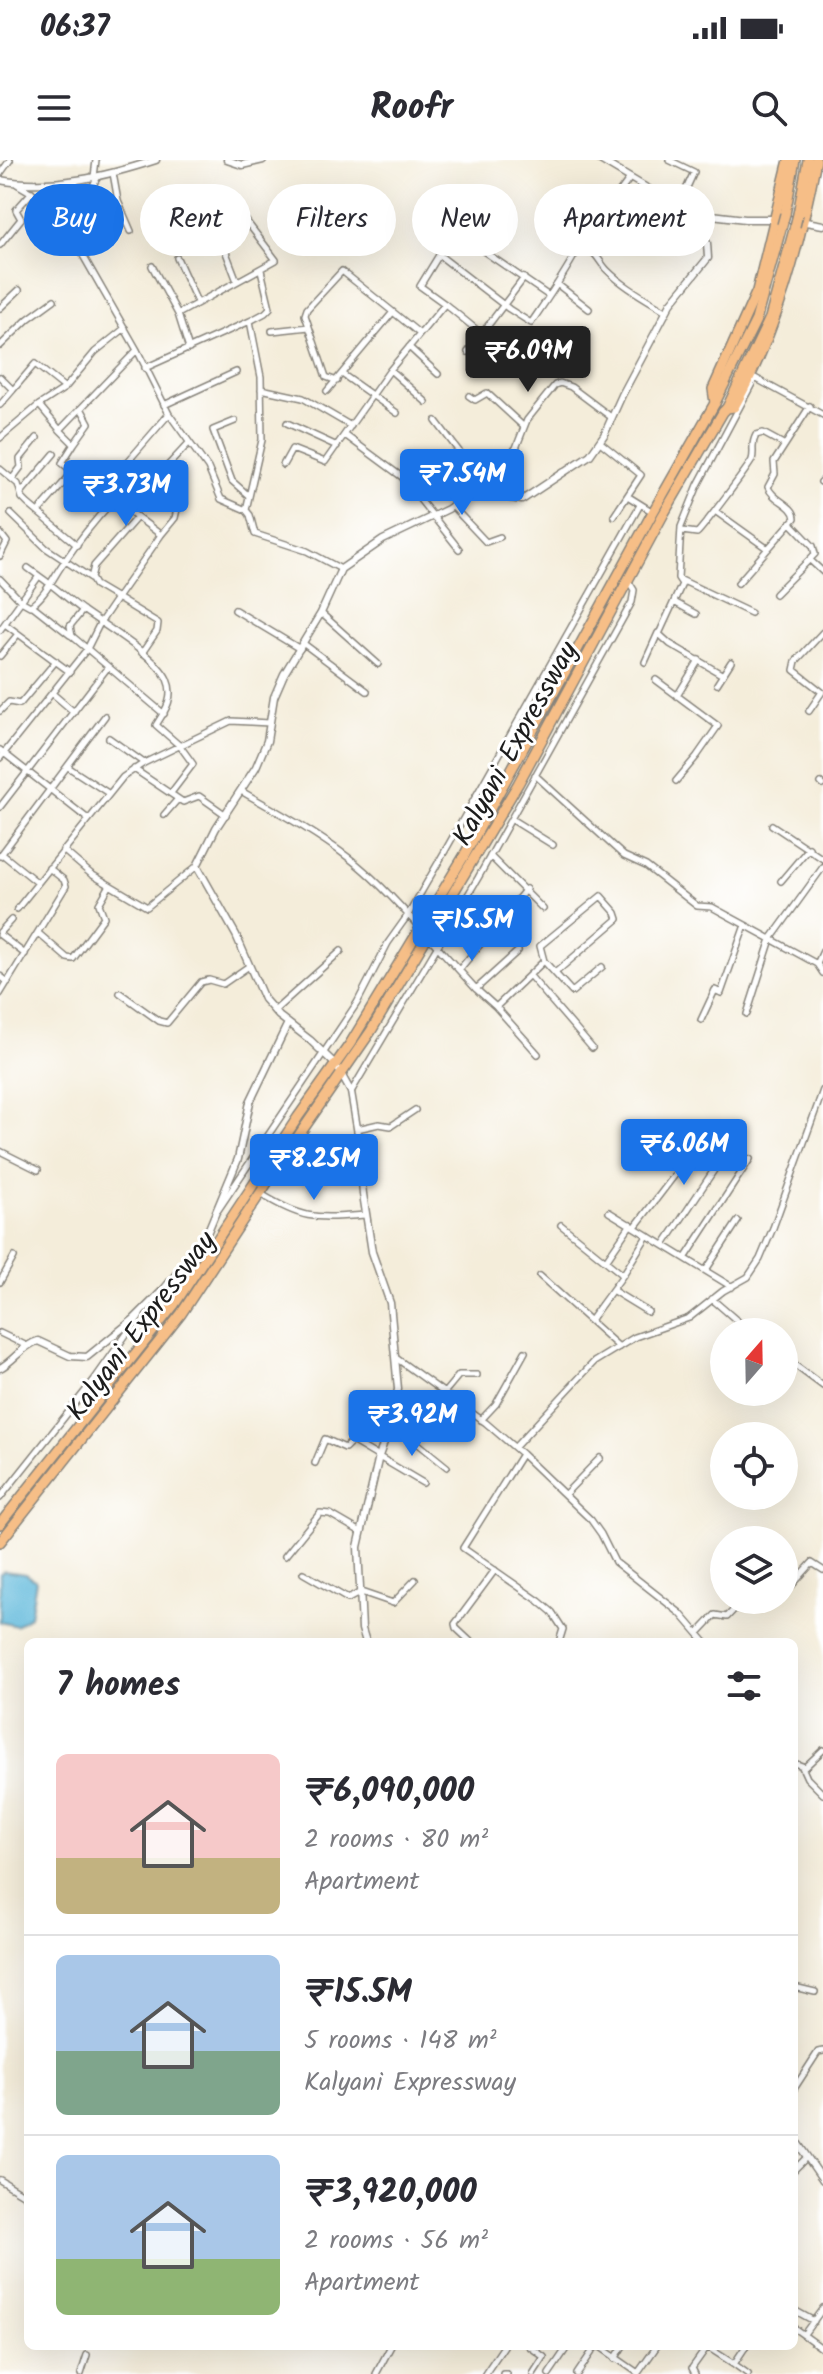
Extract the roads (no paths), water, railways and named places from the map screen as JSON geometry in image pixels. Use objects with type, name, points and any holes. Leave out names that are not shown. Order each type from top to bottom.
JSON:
[{"type":"highway","points":[[781,219],[789,160]]},
{"type":"highway","points":[[781,219],[795,160]]},
{"type":"highway","points":[[800,220],[808,160]]},
{"type":"highway","points":[[800,220],[816,160]]},
{"type":"highway","name":"Kalyani Expressway","points":[[0,1542],[181,1314],[339,1069],[472,843],[715,403],[756,320],[781,219]]},
{"type":"highway","name":"Kalyani Expressway","points":[[421,929],[518,784],[628,579],[727,408],[770,318],[800,220]]},
{"type":"highway","name":"Kalyani Expressway","points":[[0,1524],[174,1305],[298,1117],[339,1069]]},
{"type":"street","points":[[10,160],[0,177],[24,188]]},
{"type":"street","points":[[93,184],[96,160]]},
{"type":"street","points":[[15,183],[96,178],[156,160]]},
{"type":"street","points":[[227,160],[242,165],[263,160]]},
{"type":"street","points":[[600,160],[640,184]]},
{"type":"street","points":[[669,160],[694,172],[689,184]]},
{"type":"street","points":[[113,173],[118,201],[131,231]]},
{"type":"street","points":[[626,184],[630,178]]},
{"type":"street","points":[[0,245],[21,219],[17,208],[24,201]]},
{"type":"street","points":[[715,215],[800,220],[823,225]]},
{"type":"street","points":[[178,314],[274,263],[276,258],[251,227]]},
{"type":"street","points":[[83,256],[169,414],[208,468],[221,499],[246,510],[255,534],[307,551],[341,569]]},
{"type":"street","points":[[227,256],[237,281]]},
{"type":"street","points":[[438,256],[420,286],[483,335]]},
{"type":"street","points":[[440,256],[531,323],[574,256]]},
{"type":"street","points":[[490,256],[549,296]]},
{"type":"street","points":[[597,256],[606,269],[631,289],[666,311]]},
{"type":"street","points":[[63,850],[91,874],[143,905],[151,906],[197,866],[256,767],[267,741],[274,697],[284,674],[321,613],[341,569],[383,540],[452,506],[467,495],[522,500],[584,460],[600,442],[666,311],[685,284],[701,269],[708,256]]},
{"type":"street","points":[[177,258],[197,302]]},
{"type":"street","points":[[152,266],[178,314],[189,349]]},
{"type":"street","points":[[145,368],[265,313],[270,308],[261,270]]},
{"type":"street","points":[[337,381],[326,377],[305,315],[342,271],[420,334]]},
{"type":"street","points":[[468,352],[524,278]]},
{"type":"street","points":[[557,284],[589,309]]},
{"type":"street","points":[[1,307],[19,290]]},
{"type":"street","points":[[0,345],[54,300]]},
{"type":"street","points":[[283,465],[290,449],[323,462],[390,370],[445,304]]},
{"type":"street","points":[[327,391],[393,312]]},
{"type":"street","points":[[246,510],[262,440],[259,357],[250,321]]},
{"type":"street","points":[[272,331],[309,327]]},
{"type":"street","points":[[0,437],[65,388],[95,352],[125,328]]},
{"type":"street","points":[[409,347],[438,374]]},
{"type":"street","points":[[60,430],[137,350]]},
{"type":"street","points":[[0,405],[35,364],[65,388]]},
{"type":"street","points":[[390,370],[426,402]]},
{"type":"street","points":[[164,405],[236,372]]},
{"type":"street","points":[[342,374],[397,413]]},
{"type":"street","points":[[0,377],[13,390]]},
{"type":"street","points":[[645,662],[682,584],[678,578],[681,527],[698,485],[755,378],[823,415]]},
{"type":"street","points":[[472,495],[516,448],[536,408],[560,383],[571,387],[611,417]]},
{"type":"street","points":[[261,389],[303,398],[351,426]]},
{"type":"street","points":[[469,396],[475,400],[487,393],[524,427]]},
{"type":"street","points":[[39,405],[74,444]]},
{"type":"street","points":[[738,583],[796,515],[771,495],[768,487],[775,474],[774,462],[810,406]]},
{"type":"street","points":[[82,410],[89,423],[62,461],[120,510],[126,509],[188,444]]},
{"type":"street","points":[[124,466],[169,414]]},
{"type":"street","points":[[235,421],[213,430],[232,481],[249,496]]},
{"type":"street","points":[[436,421],[483,483]]},
{"type":"street","points":[[287,423],[337,446]]},
{"type":"street","points":[[682,531],[697,533],[715,511],[751,461],[751,444],[756,435],[763,433],[785,445]]},
{"type":"street","points":[[345,435],[402,477],[459,549]]},
{"type":"street","points":[[12,479],[21,467],[20,459],[37,438]]},
{"type":"street","points":[[600,442],[640,473],[629,497],[614,516]]},
{"type":"street","points":[[21,494],[54,454]]},
{"type":"street","points":[[0,469],[18,484],[21,494],[38,512],[77,545]]},
{"type":"street","points":[[38,512],[73,472]]},
{"type":"street","points":[[88,819],[1,754],[87,649],[100,623],[175,518],[178,505],[160,474]]},
{"type":"street","points":[[629,497],[653,512]]},
{"type":"street","points":[[33,606],[111,503]]},
{"type":"street","points":[[0,1368],[38,1341],[82,1359],[111,1339],[143,1310],[195,1251],[216,1213],[325,1054],[357,1003],[388,943],[409,916],[640,505]]},
{"type":"street","points":[[452,506],[486,542],[500,537]]},
{"type":"street","points":[[126,509],[161,535]]},
{"type":"street","points":[[715,511],[768,549]]},
{"type":"street","points":[[11,514],[64,562],[91,578],[95,585],[158,623],[157,631],[142,653]]},
{"type":"street","points":[[91,578],[94,566],[137,517]]},
{"type":"street","points":[[775,594],[815,554],[813,546],[791,523]]},
{"type":"street","points":[[0,533],[7,542],[0,556]]},
{"type":"street","points":[[810,560],[823,572]]},
{"type":"street","points":[[28,568],[142,653],[167,679],[171,698],[156,725],[180,746],[193,764],[171,793]]},
{"type":"street","points":[[0,630],[39,576]]},
{"type":"street","points":[[678,578],[751,613]]},
{"type":"street","points":[[0,579],[21,601],[33,606],[72,636],[164,714]]},
{"type":"street","points":[[351,1092],[490,856],[632,602],[634,590],[628,579]]},
{"type":"street","points":[[674,602],[696,614]]},
{"type":"street","points":[[72,636],[70,626],[83,610]]},
{"type":"street","points":[[235,610],[302,646],[367,691]]},
{"type":"street","points":[[321,613],[378,664]]},
{"type":"street","points":[[5,624],[70,672]]},
{"type":"street","points":[[658,632],[670,644],[723,675]]},
{"type":"street","points":[[809,711],[823,692],[794,670],[796,661],[823,632]]},
{"type":"street","points":[[0,656],[18,634]]},
{"type":"street","points":[[677,696],[699,660]]},
{"type":"street","points":[[0,711],[9,702],[20,704],[56,661]]},
{"type":"street","points":[[717,684],[731,662]]},
{"type":"street","points":[[0,807],[108,667]]},
{"type":"street","points":[[656,680],[718,726],[676,781]]},
{"type":"street","points":[[53,694],[74,712]]},
{"type":"street","points":[[38,883],[1,855],[105,716]]},
{"type":"street","points":[[17,909],[123,777],[144,763],[231,721],[270,723]]},
{"type":"street","points":[[109,738],[144,763]]},
{"type":"street","points":[[68,767],[108,793]]},
{"type":"street","points":[[134,769],[183,802],[199,796],[226,815]]},
{"type":"street","points":[[535,775],[624,856],[646,866],[697,906],[712,907],[817,964],[823,973]]},
{"type":"street","points":[[241,791],[318,836],[381,886],[538,1054]]},
{"type":"street","points":[[164,815],[178,799]]},
{"type":"street","points":[[511,819],[553,845]]},
{"type":"street","points":[[772,825],[823,859]]},
{"type":"street","points":[[781,881],[809,848]]},
{"type":"street","points":[[490,856],[543,909]]},
{"type":"street","points":[[197,866],[236,935],[264,999],[325,1054],[339,1069],[351,1092],[372,1252],[390,1303],[398,1389],[361,1532],[357,1563],[365,1638]]},
{"type":"street","points":[[747,1014],[771,939],[823,867]]},
{"type":"street","points":[[0,994],[66,886],[64,880],[49,868]]},
{"type":"street","points":[[38,933],[67,958],[73,959],[104,917],[99,904],[110,885]]},
{"type":"street","points":[[459,970],[526,889]]},
{"type":"street","points":[[555,973],[618,919],[601,896],[540,946],[544,961],[572,992],[602,967]]},
{"type":"street","points":[[11,920],[0,934],[25,954]]},
{"type":"street","points":[[701,1020],[715,990],[721,993],[745,925]]},
{"type":"street","points":[[274,1011],[341,951]]},
{"type":"street","points":[[476,989],[518,951]]},
{"type":"street","points":[[817,964],[823,951]]},
{"type":"street","points":[[496,1007],[544,961]]},
{"type":"street","points":[[120,993],[159,1021],[167,1023],[201,982],[209,980],[223,984],[249,966]]},
{"type":"street","points":[[0,976],[8,982]]},
{"type":"street","points":[[530,976],[592,1048]]},
{"type":"street","points":[[216,1213],[238,1159],[250,1102],[288,1023]]},
{"type":"street","points":[[515,1447],[594,1362],[635,1337],[689,1318],[712,1299],[748,1277],[760,1259],[823,1090]]},
{"type":"street","points":[[357,1129],[379,1124],[391,1126],[415,1110]]},
{"type":"street","points":[[606,1260],[710,1129]]},
{"type":"street","points":[[0,1151],[38,1170]]},
{"type":"street","points":[[686,1257],[750,1159]]},
{"type":"street","points":[[664,1245],[718,1164]]},
{"type":"street","points":[[261,1193],[298,1215],[366,1215]]},
{"type":"street","points":[[609,1212],[732,1287]]},
{"type":"street","points":[[706,1270],[738,1221]]},
{"type":"street","points":[[561,1225],[623,1275]]},
{"type":"street","points":[[591,1319],[647,1236]]},
{"type":"street","points":[[0,1282],[14,1257]]},
{"type":"street","points":[[540,1276],[619,1347]]},
{"type":"street","points":[[612,1290],[648,1312]]},
{"type":"street","points":[[712,1299],[734,1318]]},
{"type":"street","points":[[0,1498],[112,1357],[143,1310]]},
{"type":"street","points":[[0,1333],[27,1346]]},
{"type":"street","points":[[481,1420],[501,1396],[525,1352]]},
{"type":"street","points":[[396,1358],[515,1447],[565,1494],[601,1534],[615,1562],[680,1613],[702,1638]]},
{"type":"street","points":[[798,1367],[823,1386]]},
{"type":"street","points":[[444,1393],[459,1375],[477,1375]]},
{"type":"street","points":[[390,1426],[409,1436],[447,1467]]},
{"type":"street","points":[[315,1463],[326,1439],[345,1448],[352,1441],[423,1483]]},
{"type":"street","points":[[522,1454],[463,1548],[552,1612],[563,1629],[560,1638]]},
{"type":"street","points":[[565,1494],[600,1458]]},
{"type":"street","points":[[285,1556],[317,1515],[323,1512],[361,1532]]},
{"type":"street","points":[[798,1578],[812,1563],[823,1570]]},
{"type":"street","points":[[467,1638],[455,1624],[495,1570]]},
{"type":"street","points":[[303,1573],[348,1599],[361,1592],[393,1603],[415,1580]]},
{"type":"street","points":[[698,1633],[715,1615],[727,1617],[730,1614]]},
{"type":"street","points":[[802,1767],[823,1750]]},
{"type":"street","points":[[798,1765],[823,1794]]},
{"type":"street","points":[[798,1988],[815,1992]]},
{"type":"street","points":[[798,2083],[818,2052],[823,2051]]},
{"type":"street","points":[[798,2144],[823,2180]]},
{"type":"street","points":[[798,2166],[807,2157]]},
{"type":"street","points":[[0,2180],[24,2195]]},
{"type":"street","points":[[804,2334],[823,2308]]},
{"type":"street","points":[[798,2312],[814,2321]]},
{"type":"street","points":[[798,2330],[823,2349]]},
{"type":"street","points":[[376,2374],[389,2350]]},
{"type":"street","points":[[485,2374],[501,2350]]},
{"type":"street","points":[[533,2374],[544,2357],[534,2350]]},
{"type":"street","points":[[549,2374],[565,2350]]},
{"type":"street","points":[[577,2374],[595,2350]]},
{"type":"street","points":[[603,2350],[634,2373],[642,2372],[655,2350]]},
{"type":"street","points":[[615,2359],[621,2350]]},
{"type":"street","points":[[695,2374],[692,2368],[703,2350]]},
{"type":"street","points":[[712,2350],[748,2374]]},
{"type":"street","points":[[734,2364],[743,2350]]},
{"type":"street","points":[[81,2374],[87,2355]]},
{"type":"water","points":[[4,1571],[26,1574],[36,1581],[30,1616],[16,1626],[0,1622],[0,1574]]}]
